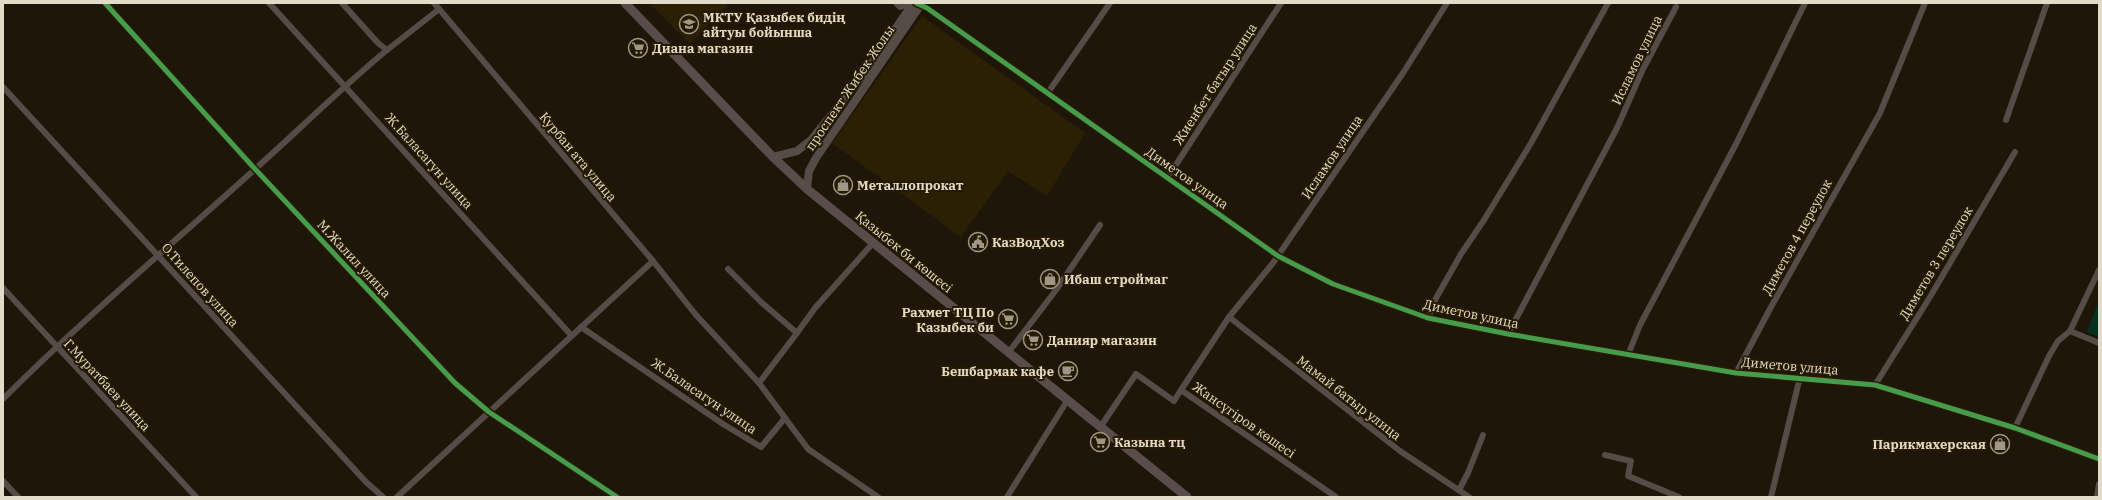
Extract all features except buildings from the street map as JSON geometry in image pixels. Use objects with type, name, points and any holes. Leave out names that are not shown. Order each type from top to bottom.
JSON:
[{"type":"main road","name":"Қазыбек би көшесі","points":[[625,3],[773,157],[807,189],[1187,497]]},
{"type":"street","name":"М.Жалил улица","points":[[105,3],[255,169],[455,383],[489,412],[617,497]]},
{"type":"street","name":"Ж.Баласагун улица","points":[[269,3],[571,335]]},
{"type":"street","points":[[342,3],[378,43],[387,50]]},
{"type":"street","name":"Курбан ата улица","points":[[434,3],[438,10],[652,261],[696,315],[759,383],[785,418]]},
{"type":"street","points":[[896,3],[900,7],[917,3]]},
{"type":"street","name":"проспект Жибек Жолы","points":[[773,157],[797,152],[811,140],[865,73],[917,3]]},
{"type":"street","name":"проспект Жибек Жолы","points":[[807,189],[809,171],[816,158],[917,3]]},
{"type":"street","name":"Диметов улица","points":[[917,3],[927,8],[1278,256],[1333,284],[1428,318],[1508,334],[1736,373],[1800,377],[1875,385],[2015,428],[2099,459]]},
{"type":"street","points":[[1047,94],[1110,3]]},
{"type":"street","name":"Жиенбет батыр улица","points":[[1168,177],[1281,3]]},
{"type":"street","name":"Исламов улица","points":[[1181,390],[1229,317],[1278,256],[1403,73],[1447,3]]},
{"type":"street","points":[[1428,318],[1435,300],[1461,254],[1532,143],[1608,3]]},
{"type":"street","points":[[1628,355],[1640,324],[1736,144],[1805,3]]},
{"type":"street","name":"Диметов 4 переулок","points":[[1736,373],[1770,307],[1880,113],[1925,3]]},
{"type":"street","points":[[2006,120],[2047,3]]},
{"type":"street","name":"Исламов улица","points":[[1508,334],[1617,128],[1643,69],[1676,7]]},
{"type":"street","points":[[3,399],[56,346],[157,254],[255,169],[344,86],[438,10]]},
{"type":"street","name":"О.Тилепов улица","points":[[3,87],[366,482],[383,497]]},
{"type":"street","name":"Диметов 3 переулок","points":[[1875,385],[1930,297],[2015,152]]},
{"type":"street","points":[[1008,353],[1056,290],[1100,225]]},
{"type":"street","points":[[759,383],[815,308],[872,243]]},
{"type":"street","points":[[397,497],[652,261]]},
{"type":"street","points":[[728,269],[761,302],[797,333]]},
{"type":"street","points":[[2015,428],[2049,356],[2058,341],[2070,331],[2099,270]]},
{"type":"street","name":"Г.Муратбаев улица","points":[[3,288],[196,497]]},
{"type":"street","name":"Мамай батыр улица","points":[[1229,317],[1400,451],[1469,497]]},
{"type":"street","name":"Ж.Баласагун улица","points":[[581,327],[723,424],[761,447],[785,418]]},
{"type":"street","points":[[2070,331],[2099,342]]},
{"type":"street","name":"Жансүгіров көшесі","points":[[1101,426],[1136,374],[1174,401],[1181,390],[1336,497]]},
{"type":"street","points":[[1771,497],[1800,377]]},
{"type":"street","points":[[1007,497],[1067,401]]},
{"type":"street","points":[[785,418],[808,449],[878,497]]},
{"type":"street","points":[[1459,490],[1468,473],[1483,435]]},
{"type":"street","points":[[1605,455],[1631,461],[1628,476],[1679,497]]},
{"type":"street","points":[[3,482],[18,497]]},
{"type":"street","points":[[2097,497],[2099,484]]},
{"type":"shaded area","name":"МКТУ Қазыбек бидің айтуы бойынша","points":[[649,3],[729,3],[690,44]]},
{"type":"shaded area","points":[[922,16],[1085,133],[1047,196],[1008,171],[961,237],[832,143]]},
{"type":"green space","points":[[2099,300],[2099,337],[2087,332]]},
{"type":"cycle path","points":[[105,3],[255,169],[455,383],[489,412],[617,497]]},
{"type":"cycle path","points":[[916,3],[927,8],[1278,256],[1333,284],[1428,318],[1508,334],[1736,373],[1875,385],[2015,428],[2099,459]]},
{"type":"place","name":"МКТУ Қазыбек бидің айтуы бойынша","points":[[689,24]]},
{"type":"place","name":"Диана магазин","points":[[638,48]]},
{"type":"place","name":"Металлопрокат","points":[[843,185]]},
{"type":"place","name":"КазВодХоз","points":[[978,242]]},
{"type":"place","name":"Ибаш строймаг","points":[[1050,279]]},
{"type":"place","name":"Рахмет ТЦ По Казыбек би","points":[[1008,319]]},
{"type":"place","name":"Данияр магазин","points":[[1033,340]]},
{"type":"place","name":"Бешбармак кафе","points":[[1068,371]]},
{"type":"place","name":"Казына тц","points":[[1100,442]]},
{"type":"place","name":"Парикмахерская","points":[[2000,444]]}]
